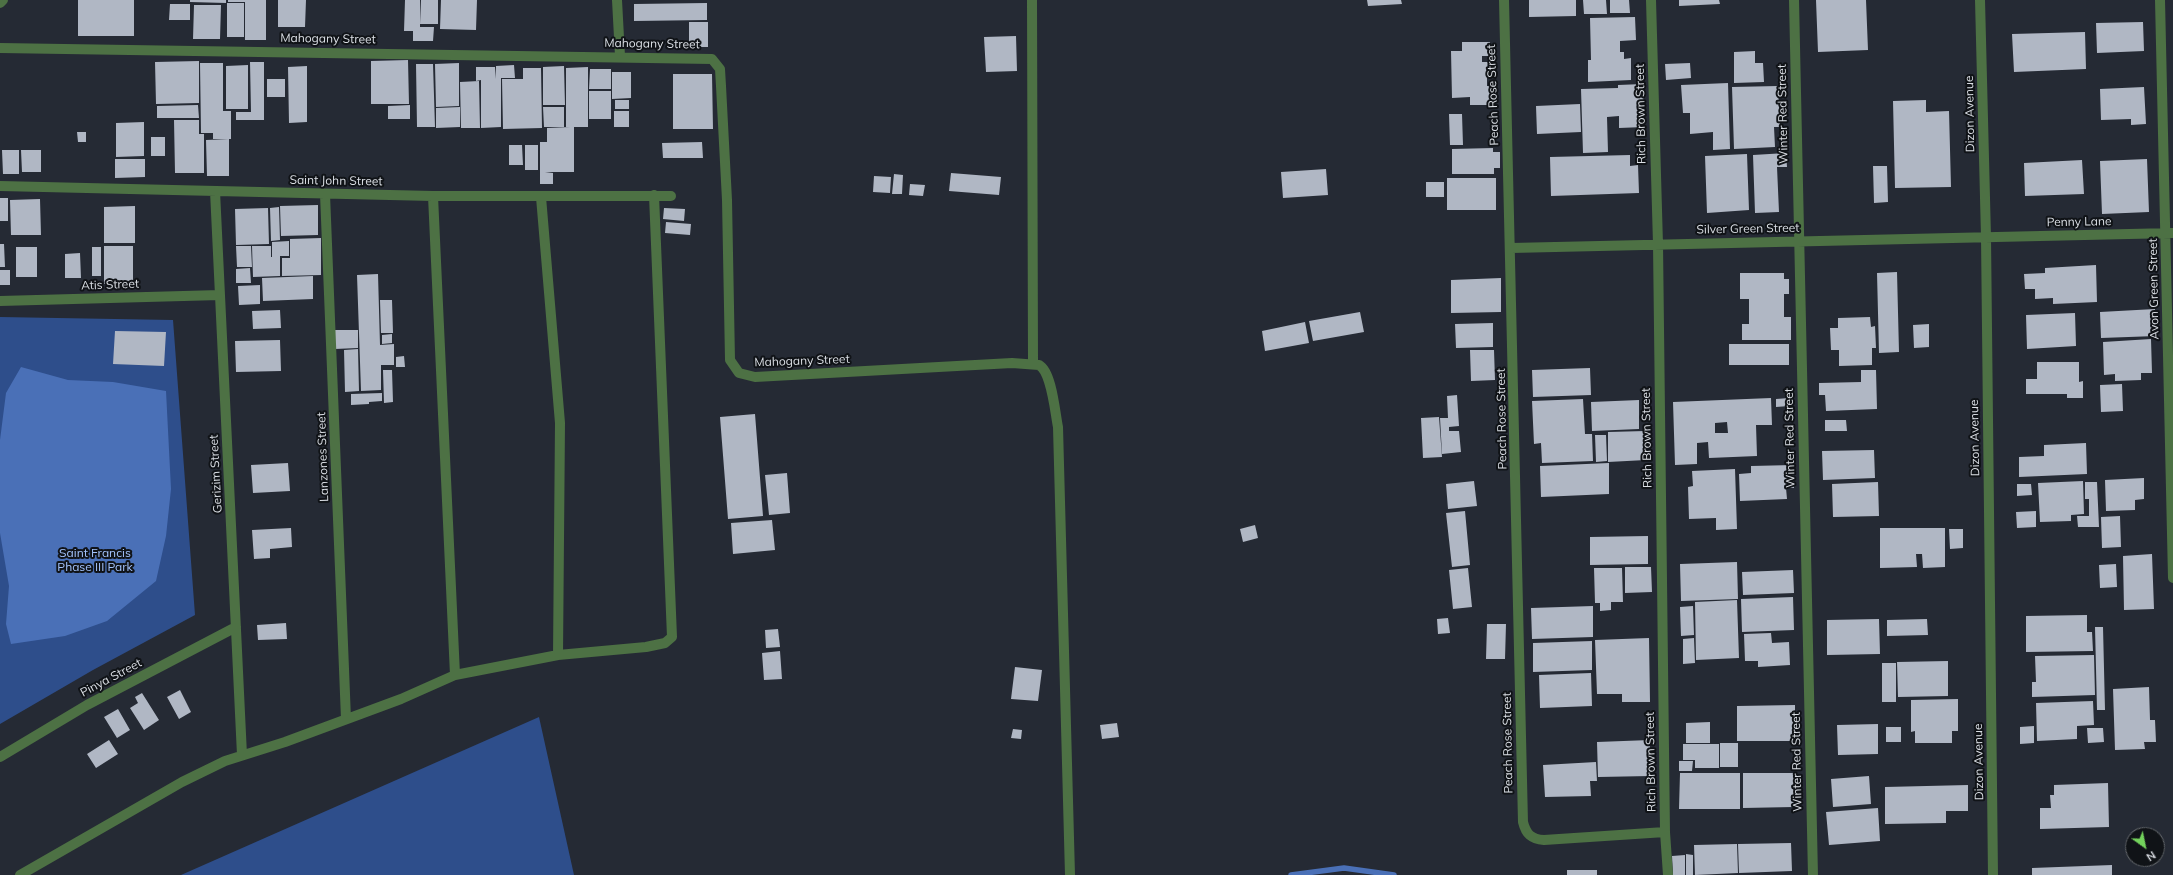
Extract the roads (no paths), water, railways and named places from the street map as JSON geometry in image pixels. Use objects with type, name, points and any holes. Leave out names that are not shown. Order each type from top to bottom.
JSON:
[{"type":"street","points":[[617,0],[620,56]]},
{"type":"street","points":[[1032,0],[1033,364],[1043,367],[1048,376],[1058,427],[1070,875]]},
{"type":"street","name":"Peach Rose Street","points":[[1504,0],[1511,248],[1523,822],[1525,830],[1536,840],[1665,832]]},
{"type":"street","name":"Rich Brown Street","points":[[1652,0],[1658,244],[1665,832],[1668,875]]},
{"type":"street","name":"Winter Red Street","points":[[1794,0],[1813,875]]},
{"type":"street","name":"Dizon Avenue","points":[[1980,0],[1986,237],[1993,875]]},
{"type":"street","name":"Avon Green Street","points":[[2160,0],[2169,233],[2173,578]]},
{"type":"street","name":"Mahogany Street","points":[[0,48],[620,56],[712,59],[720,69],[727,200],[730,360],[739,373],[755,377],[1012,363],[1033,364]]},
{"type":"street","name":"Saint John Street","points":[[0,186],[215,192],[541,198],[654,195],[671,196]]},
{"type":"street","name":"Gerizim Street","points":[[215,192],[242,755]]},
{"type":"street","name":"Lanzones Street","points":[[325,194],[346,719]]},
{"type":"street","points":[[20,875],[182,782],[242,755],[285,742],[401,699],[455,676],[558,655],[646,647],[665,643],[672,636],[654,195]]},
{"type":"street","points":[[433,196],[455,676]]},
{"type":"street","points":[[541,198],[560,423],[558,655]]},
{"type":"street","name":"Penny Lane","points":[[1986,237],[2169,233]]},
{"type":"street","name":"Silver Green Street","points":[[1511,248],[1986,237]]},
{"type":"street","name":"Atis Street","points":[[0,301],[220,295]]},
{"type":"street","name":"Pinya Street","points":[[0,757],[87,705],[236,627]]},
{"type":"waterway","points":[[1291,875],[1344,868],[1394,875]]},
{"type":"park label","name":"Saint Francis Phase III Park","points":[[95,560]]}]
